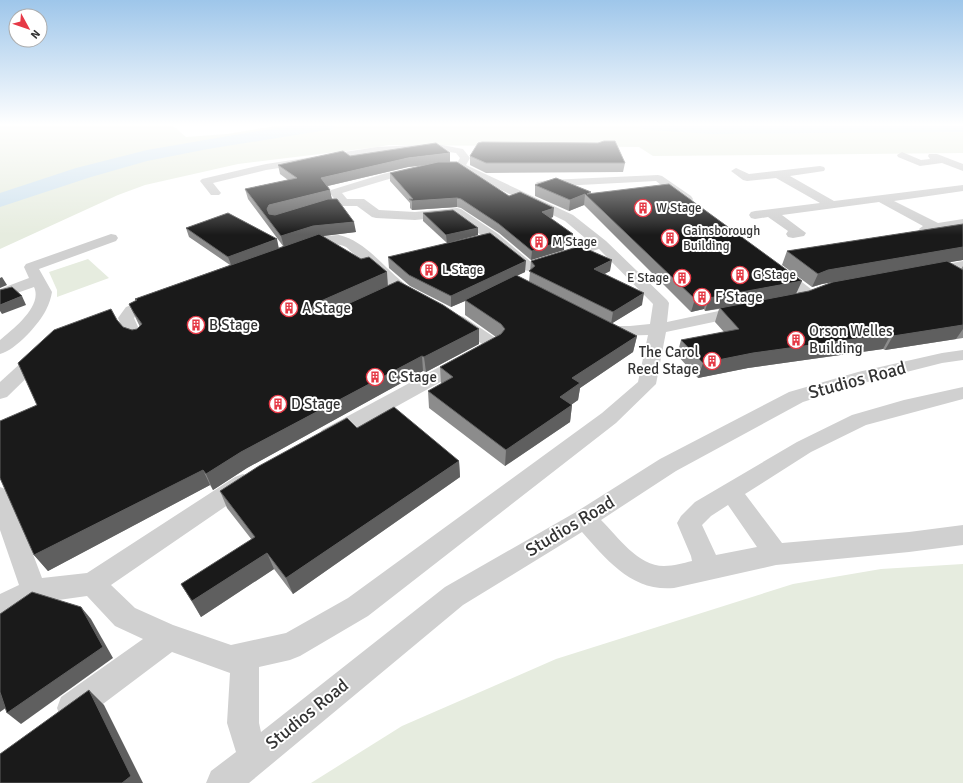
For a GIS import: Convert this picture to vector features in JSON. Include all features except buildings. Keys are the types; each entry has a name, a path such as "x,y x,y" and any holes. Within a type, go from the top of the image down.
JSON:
{"street":[{"path":"215,193 206,181 266,167 302,162"},
{"path":"460,166 463,162"},
{"path":"916,162 920,163 932,162"},
{"path":"948,162 963,168"},
{"path":"92,584 125,617 169,637 231,659 290,646 358,607 609,418 647,384 658,328 661,303 601,244 569,218 460,166 438,166 404,172 335,192 344,203"},
{"path":"736,171 747,178 820,169"},
{"path":"513,190 549,182 644,174 658,178 699,209"},
{"path":"778,174 832,205"},
{"path":"755,215 963,188"},
{"path":"880,198 931,228 963,223"},
{"path":"328,205 360,202 376,214 415,216 457,212 493,237 525,273 601,244"},
{"path":"770,213 799,233 793,234"},
{"path":"478,241 493,237"},
{"path":"0,349 32,320 41,307 44,292 31,270 33,266 111,238"},
{"path":"293,250 325,240 339,239 351,244 374,265 394,292 443,311 494,345 312,445"},
{"path":"374,265 389,261"},
{"path":"767,262 816,293 796,301"},
{"path":"919,273 963,265"},
{"path":"942,268 963,281"},
{"path":"0,294 38,280"},
{"path":"111,318 168,296"},
{"path":"443,311 465,308"},
{"path":"589,321 609,331 636,331 758,308"},
{"path":"132,310 126,318 131,330 138,339"},
{"path":"0,393 51,345"},
{"name":"Studios Road","path":"223,783 454,596 584,519 668,465 796,397 858,378 942,358 963,355"},
{"path":"705,569 704,556 689,523 703,509 804,447 859,420 904,407 963,393"},
{"path":"0,607 34,591 92,584 255,470"},
{"path":"731,492 776,554"},
{"path":"0,496 34,591"},
{"path":"584,519 626,562 643,573 663,578 674,577 776,554 909,542 963,535"},
{"path":"50,724 169,637"},
{"path":"245,656 243,723 254,758"}],"shaded area":[{"path":"0,162 258,162 238,164 145,185 118,195 0,249"},
{"path":"88,259 109,278 57,297 57,290 49,272"},
{"path":"963,564 963,783 311,783 402,726 556,659 793,584 881,569"}],"waterway":[{"path":"0,200 83,172 124,162"}],"place":[{"name":"W Stage","path":"643,208"},
{"name":"Gainsborough Building","path":"670,238"},
{"name":"M Stage","path":"539,242"},
{"name":"L Stage","path":"429,270"},
{"name":"G Stage","path":"740,275"},
{"name":"E Stage","path":"682,278"},
{"name":"F Stage","path":"702,297"},
{"name":"A Stage","path":"289,308"},
{"name":"B Stage","path":"196,325"},
{"name":"Orson Welles Building","path":"796,340"},
{"name":"The Carol Reed Stage","path":"712,361"},
{"name":"C Stage","path":"375,377"},
{"name":"D Stage","path":"278,404"}]}
